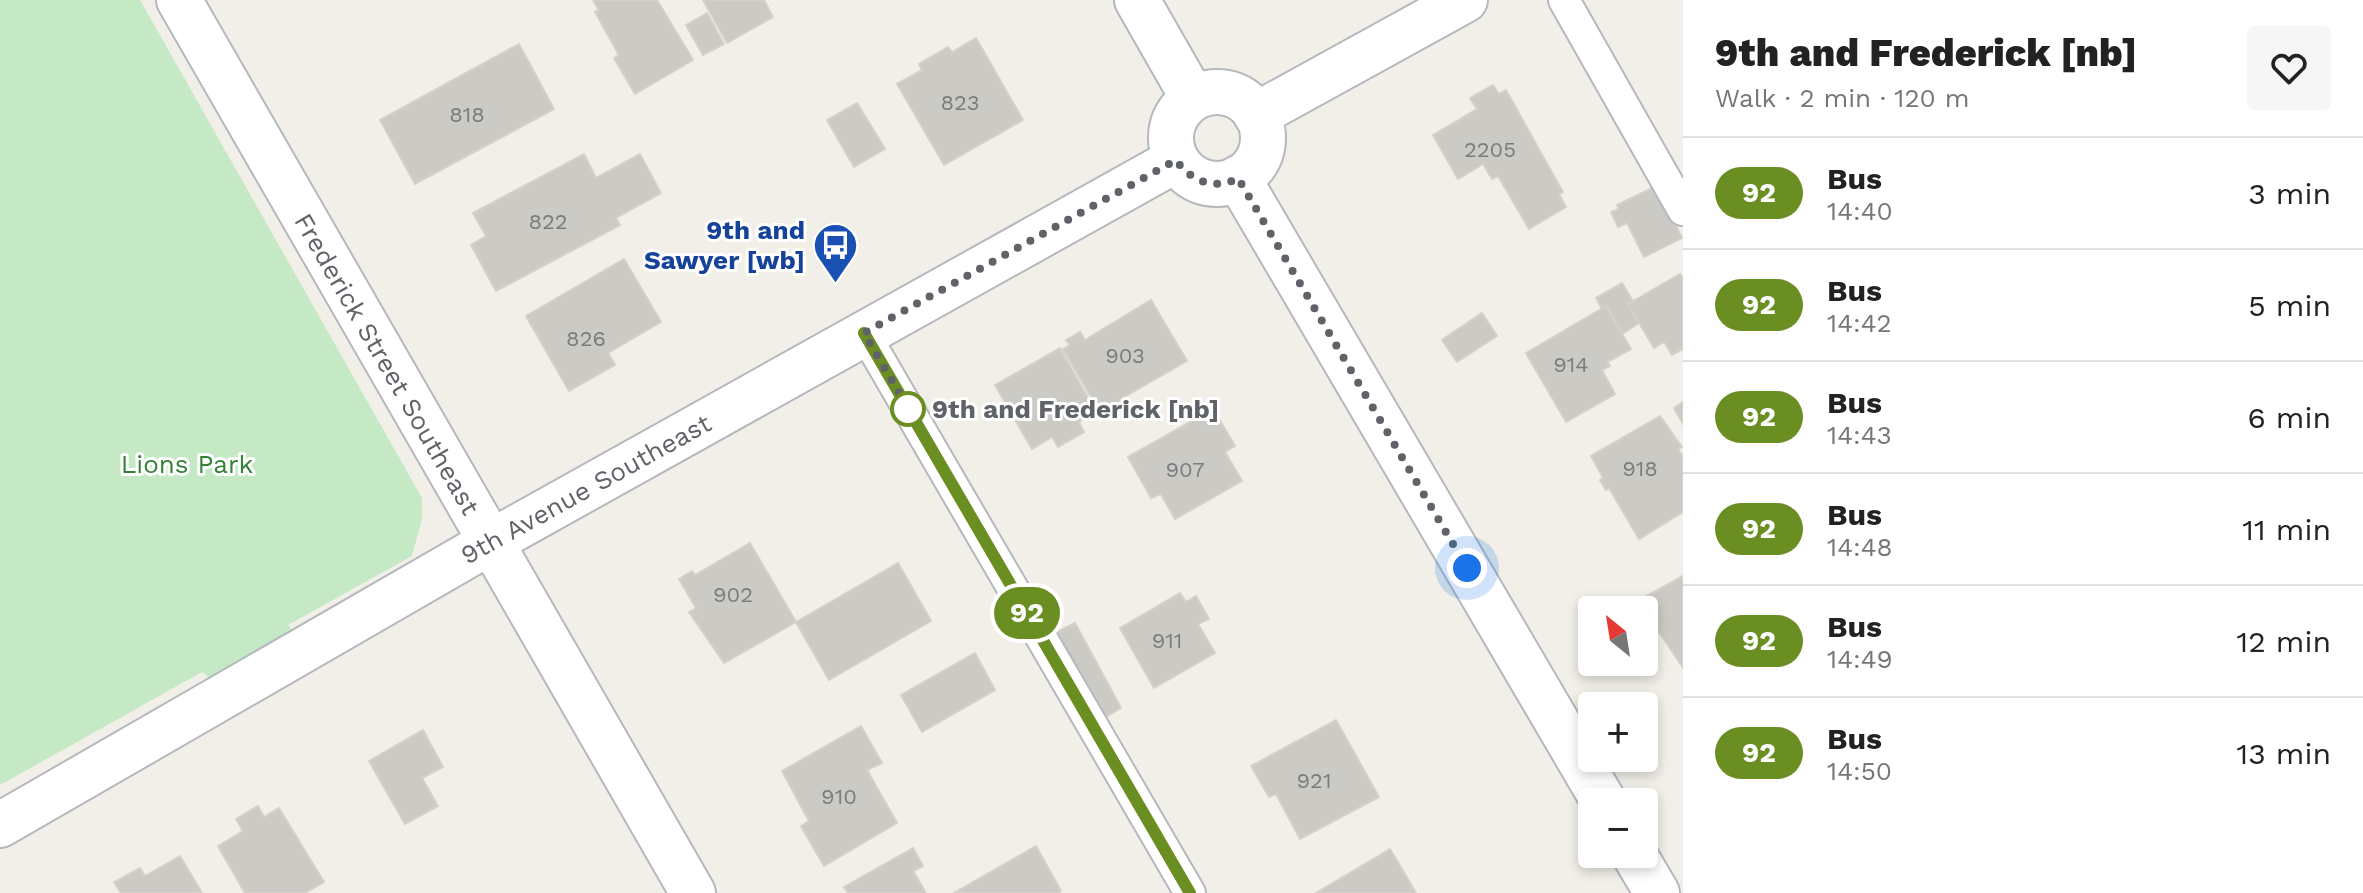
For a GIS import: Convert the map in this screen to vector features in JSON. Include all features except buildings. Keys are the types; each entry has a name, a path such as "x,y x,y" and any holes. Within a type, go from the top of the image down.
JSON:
{"street":[{"name":"Frederick Street Southeast","path":"179,0 693,893"},
{"path":"1137,0 1193,98"},
{"path":"1256,115 1465,0"},
{"path":"1223,93 1238,98 1256,115 1263,133 1262,148 1256,162 1238,178 1218,185 1204,183 1190,176 1176,160 1171,136 1174,121 1193,98 1223,93"},
{"name":"9th Avenue Southeast","path":"0,825 489,543 1176,160"},
{"path":"1238,178 1596,788"},
{"path":"1642,868 1657,893"}],"lane":[{"path":"1564,0 1683,210"},
{"path":"864,333 1190,893"}],"green space":[{"name":"Lions Park","path":"0,0 140,0 422,498 422,519 412,556 288,625 292,630 274,656 209,678 202,672 0,785"}],"bus line":[{"name":"92","path":"864,333 1190,893"}],"place":[{"name":"9th and Sawyer [wb]","path":"836,284"},
{"name":"9th and Frederick [nb]","path":"908,409"}],"route":[{"path":"908,409 911,413 864,333 1176,160 1190,176 1204,183 1218,185 1238,178 1467,568"}]}
